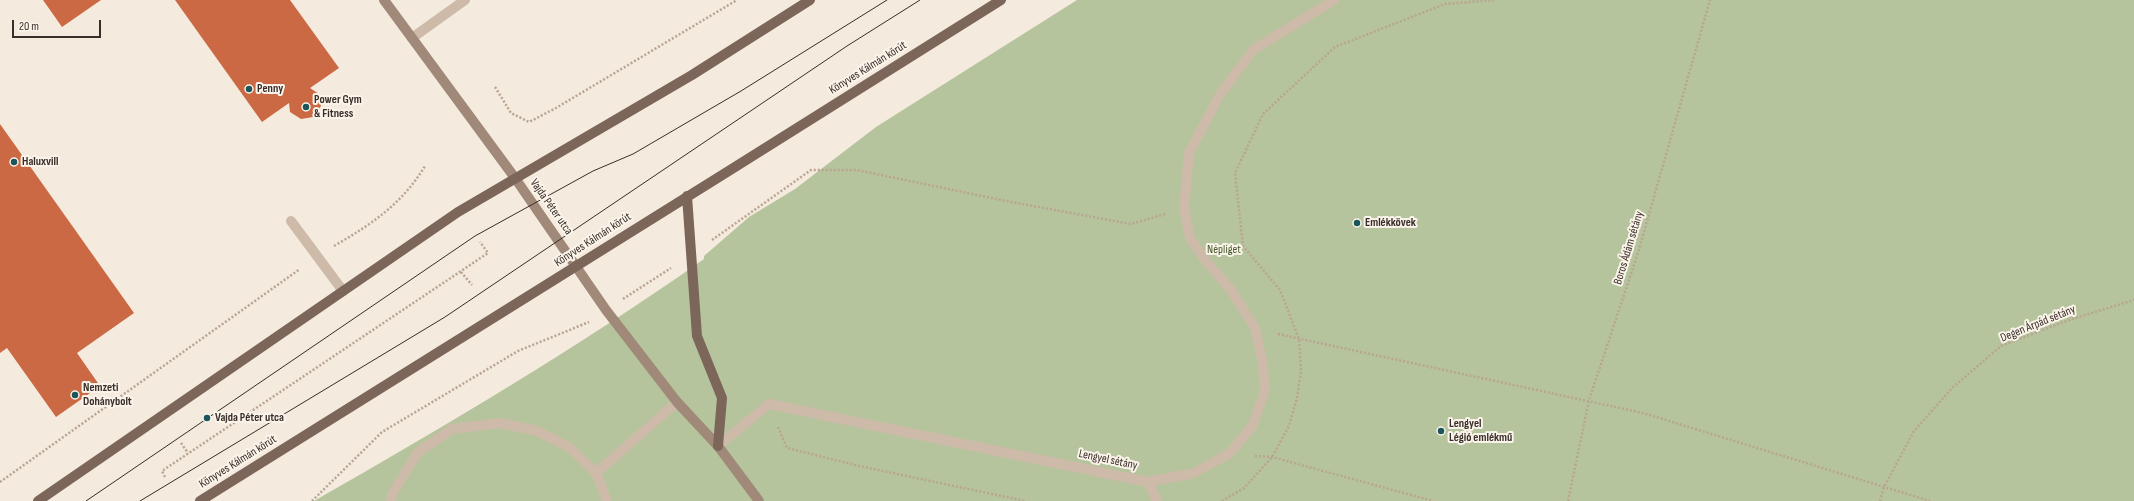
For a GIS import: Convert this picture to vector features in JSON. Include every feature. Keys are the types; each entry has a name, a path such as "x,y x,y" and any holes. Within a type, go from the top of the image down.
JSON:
{"main road":[{"path":"38,501 458,212 692,75 810,0"},
{"name":"Könyves Kálmán körút","path":"200,501 489,322 686,196 1001,0"},
{"path":"686,196 697,336 722,398 718,446"}],"street":[{"name":"Vajda Péter utca","path":"384,0 515,178 606,310 677,402 718,446 760,501"}],"lane":[{"path":"412,38 465,0"},
{"name":"Lengyel sétány","path":"769,404 1148,482 1194,473 1230,453 1253,425 1265,390 1262,358 1255,328 1231,290 1205,260 1190,238 1184,208 1189,153 1219,96 1253,50 1334,0"},
{"path":"291,221 343,290"},
{"path":"596,473 677,402"},
{"path":"718,446 769,404"},
{"path":"392,501 392,494 418,452 452,429 500,423 537,431 569,447 596,473 607,501"},
{"path":"1148,482 1157,501"}],"path":[{"path":"495,87 511,113 529,122 556,108 737,0"},
{"path":"1222,501 1244,488 1272,458 1289,426 1297,398 1300,371 1299,339 1280,290 1243,246 1235,173 1263,114 1335,46 1445,4 1494,0"},
{"name":"Boros Ádám sétány","path":"1568,501 1589,400 1638,253 1710,0"},
{"path":"0,482 318,256 373,223 414,185 425,166"},
{"path":"312,501 382,432 518,351 586,325 606,310 690,256 811,170 857,170 1006,202 1131,224 1184,208"},
{"path":"165,477 162,471 462,272 488,253 480,242"},
{"path":"462,272 472,285"},
{"name":"Degen Árpád sétány","path":"1880,501 1884,487 1914,431 1952,388 2001,346 2069,320 2134,300"},
{"path":"1255,328 1299,339 1589,400 1643,413 1930,501"},
{"path":"769,404 787,448 855,465 1025,501"},
{"path":"181,443 188,453"},
{"path":"1230,453 1272,458 1433,501"}],"green space":[{"name":"Népliget","path":"1077,0 2134,0 2134,501 314,501 463,414 561,354 657,292 704,259 704,256 749,217 795,189 876,127"}],"building":[{"path":"43,0 101,0 62,27"},
{"path":"175,0 290,0 339,68 310,88 319,94 321,106 313,117 301,119 290,112 289,103 262,122"},
{"path":"0,124 134,313 77,353 100,386 56,417 7,348 0,353"}],"tram line":[{"path":"86,501 475,236 593,171 633,154 741,91 887,0"},
{"path":"140,501 445,317 847,46 920,0"}],"place":[{"name":"Penny","path":"249,89"},
{"name":"Power Gym & Fitness","path":"306,107"},
{"name":"Haluxvill","path":"14,162"},
{"name":"Emlékkövek","path":"1357,223"},
{"name":"Nemzeti Dohánybolt","path":"75,395"},
{"name":"Vajda Péter utca","path":"207,418"},
{"name":"Lengyel Légió emlékmű","path":"1441,431"}]}
